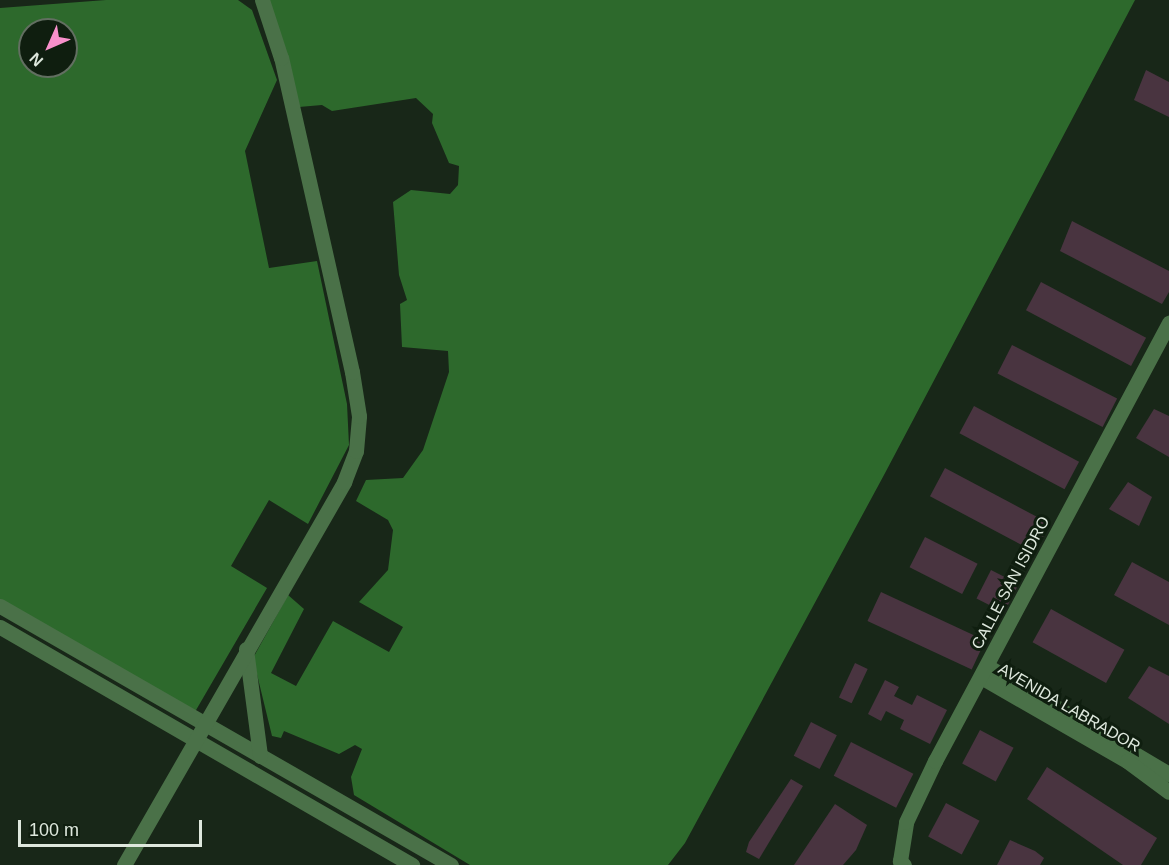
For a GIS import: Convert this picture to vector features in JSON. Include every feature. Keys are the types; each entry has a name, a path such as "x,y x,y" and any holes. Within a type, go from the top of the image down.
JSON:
{"street":[{"path":"124,865 344,482 356,451 359,416 324,242 262,0"},
{"name":"CALLE SAN ISIDRO","path":"904,865 900,861 906,822 1169,322"},
{"path":"0,606 412,865"},
{"path":"0,627 200,731 260,756 451,865"},
{"path":"246,649 260,756"},
{"name":"AVENIDA LABRADOR","path":"984,672 1169,774"},
{"name":"AVENIDA LABRADOR","path":"1052,711 1169,792"}],"green space":[{"path":"106,0 238,0 252,10 277,80 245,151 269,268 317,261 347,404 349,445 308,524 269,500 231,566 267,588 192,717 0,599 0,8"},
{"path":"269,0 1135,0 884,475 685,843 668,865 470,865 354,795 351,777 362,749 355,745 339,754 284,731 281,738 272,736 253,658 288,595 304,609 271,673 296,686 333,621 389,652 403,627 359,602 388,570 393,530 388,520 356,501 366,480 403,478 423,450 449,372 448,351 402,347 400,304 407,300 399,275 393,202 411,190 450,194 458,185 459,166 449,163 432,123 433,114 416,98 332,111 322,105 299,107"}],"building":[{"path":"1146,70 1169,82 1169,117 1134,100"},
{"path":"1072,221 1169,271 1169,292 1162,304 1060,251"},
{"path":"1041,282 1146,338 1131,366 1026,310"},
{"path":"1012,345 1117,399 1103,427 997,374"},
{"path":"974,406 1079,462 1065,489 959,433"},
{"path":"1154,409 1169,416 1169,457 1136,438"},
{"path":"945,468 1050,524 1035,552 930,496"},
{"path":"1128,482 1152,497 1139,526 1109,509"},
{"path":"925,537 978,564 962,594 910,567"},
{"path":"1132,562 1169,582 1169,625 1114,595"},
{"path":"991,570 1019,584 1004,613 976,599"},
{"path":"881,592 985,641 972,670 867,621"},
{"path":"1051,609 1124,650 1106,683 1033,642"},
{"path":"855,663 868,669 852,703 839,697"},
{"path":"1149,666 1169,676 1169,724 1128,698"},
{"path":"885,680 899,687 894,696 912,705 917,695 947,710 930,744 900,729 904,720 886,711 881,721 868,714"},
{"path":"811,722 837,735 820,769 794,756"},
{"path":"980,730 1014,748 996,781 962,764"},
{"path":"851,742 913,774 896,808 834,776"},
{"path":"1047,767 1157,838 1141,865 1123,865 1027,799"},
{"path":"791,779 803,786 759,859 746,852 749,842"},
{"path":"946,803 980,821 962,854 928,837"},
{"path":"835,804 867,825 856,850 843,865 794,865"},
{"path":"1010,840 1035,851 1044,858 1040,865 997,865"}]}
